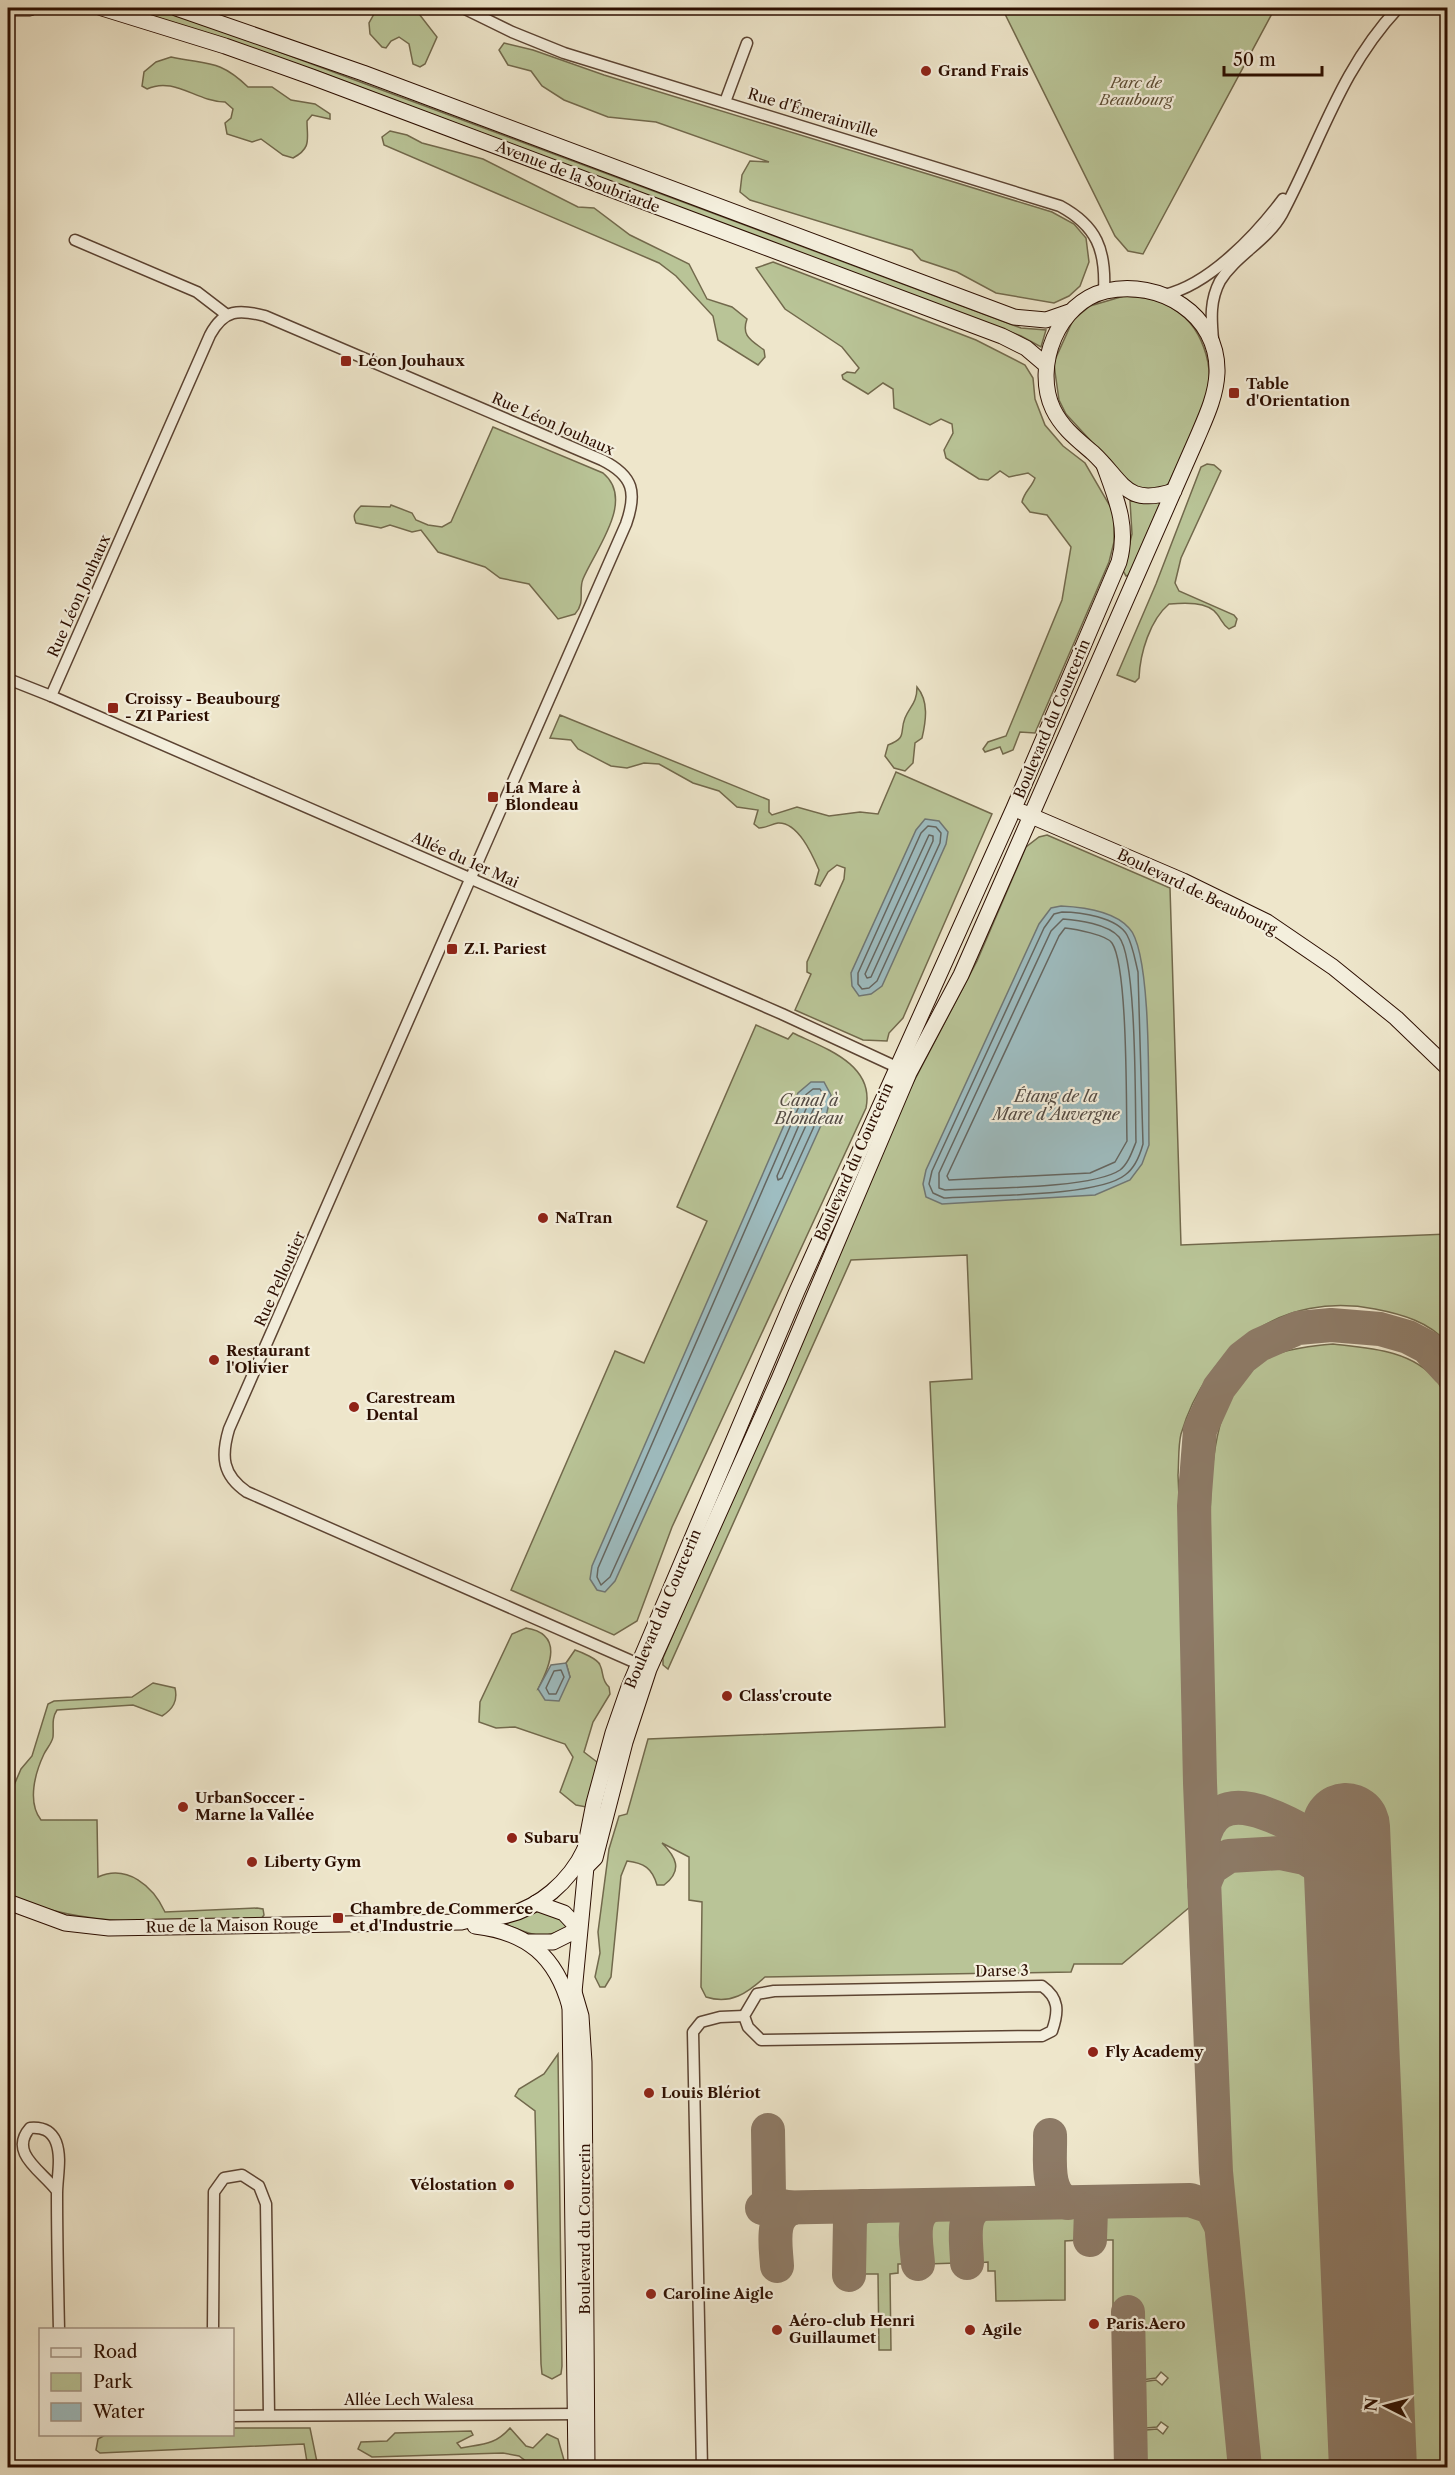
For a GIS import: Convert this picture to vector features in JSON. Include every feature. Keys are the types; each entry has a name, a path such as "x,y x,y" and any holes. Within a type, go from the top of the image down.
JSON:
{"main road":[{"path":"8,8 30,8"},
{"name":"Avenue de la Soubriarde","path":"102,8 290,69 1009,339 1046,365"},
{"name":"Avenue de la Soubriarde","path":"176,8 308,53 1014,317 1046,320 1069,312"},
{"path":"1132,288 1164,295 1191,312 1213,342 1217,374 1213,397 1174,491 1151,497 1137,496 1122,487 1104,465 1066,429 1052,408 1046,379 1046,365 1052,344 1069,312 1104,291 1132,288"},
{"name":"Boulevard du Courcerin","path":"576,2468 587,2222 581,2016 572,1999 586,1867 585,1849 607,1753 902,1070 1122,552 1124,531 1122,517 1104,465"},
{"name":"Boulevard du Courcerin","path":"902,1070 961,975 1174,491"},
{"name":"Boulevard de Beaubourg","path":"1014,808 1183,881 1267,922 1342,974 1396,1018 1448,1068"},
{"name":"Boulevard du Courcerin","path":"586,1867 595,1858 644,1667"},
{"path":"461,1922 506,1915 536,1903 578,1865 585,1849"},
{"name":"Rue de la Maison Rouge","path":"8,1902 65,1923 109,1928 461,1922"},
{"path":"529,1942 553,1942 579,1929 558,1909 536,1903"},
{"path":"461,1922 505,1931 529,1942 541,1953 572,1999"},
{"name":"Boulevard du Courcerin","path":"580,2414 587,2468"}],"street":[{"name":"Rue d'Émerainville","path":"463,8 512,32 564,53 1060,206 1075,214 1092,231 1101,255 1104,291"},
{"path":"1213,342 1212,306 1221,280 1262,240 1281,216 1330,108 1354,63 1398,8"},
{"path":"725,102 747,43"},
{"path":"1164,295 1188,287 1221,263 1265,223 1298,179"},
{"path":"75,240 197,292 227,315"},
{"name":"Rue Léon Jouhaux","path":"51,696 210,334 217,322 227,315 244,310 276,320 602,460 619,470 632,487 633,500 626,524 471,880"},
{"name":"Allée du 1er Mai","path":"8,679 782,1014 902,1070"},
{"name":"Rue Pelloutier","path":"471,880 230,1429 224,1445 224,1464 236,1484 262,1499 644,1667"},
{"name":"Darse 3","path":"1042,1986 1054,1994 1057,2006 1052,2031 1042,2036 761,2040 748,2027 744,2016 757,1994 774,1991 1042,1986"},
{"path":"702,2468 693,2032 700,2022 720,2017 744,2016"},
{"path":"57,2191 23,2155 21,2147 23,2136 30,2128 39,2127 49,2131 56,2143 59,2162 57,2191 59,2328"},
{"path":"213,2328 214,2192 224,2178 242,2175 259,2186 266,2204 269,2415"},
{"name":"Allée Lech Walesa","path":"234,2416 580,2414"}],"green space":[{"path":"128,8 152,8 210,26 1021,328 1046,330 1041,347 1021,336 317,71"},
{"path":"386,8 416,10 437,37 425,64 420,67 413,64 409,44 399,37 391,41 386,48 382,47 370,34 369,23 374,14"},
{"name":"Parc de Beaubourg","path":"1002,8 1275,8 1143,254 1128,251 1115,236"},
{"path":"504,43 533,50 604,75 1052,212 1074,224 1086,238 1089,262 1080,286 1069,296 1054,303 996,293 957,272 921,260 912,250 750,200 740,192 742,175 750,161 769,162 656,122 608,117 564,100 542,86 531,71 508,65 499,50"},
{"path":"171,57 221,67 248,87 272,87 291,100 315,104 330,114 330,119 312,115 307,121 306,147 293,158 283,155 261,139 252,142 227,134 225,123 231,118 233,109 225,102 205,98 176,87 157,86 147,89 142,86 144,72 156,62"},
{"path":"390,131 407,135 422,143 483,159 578,207 594,208 630,235 689,264 707,299 732,307 747,319 746,334 764,350 765,357 758,365 718,340 713,316 676,276 659,263 384,145 382,137"},
{"path":"773,262 976,340 1025,365 1033,378 1035,399 1045,425 1063,446 1085,463 1114,513 1114,542 1109,562 1035,733 1020,732 1013,750 1003,754 1000,747 985,752 983,749 988,742 1006,736 1062,600 1071,547 1047,515 1030,512 1022,502 1035,478 1028,473 1009,477 1000,471 988,480 979,479 946,458 944,450 953,433 952,424 941,419 930,425 894,408 893,389 883,383 868,394 843,379 842,375 847,372 855,373 859,368 842,347 785,309 756,268"},
{"path":"1124,296 1159,301 1181,314 1198,335 1208,361 1208,389 1205,402 1169,483 1161,490 1137,491 1066,414 1059,400 1054,362 1073,320 1090,306"},
{"path":"493,427 603,473 612,484 615,497 614,511 610,525 583,579 581,601 575,614 558,619 529,584 500,578 485,567 438,552 421,530 412,532 390,525 381,528 356,523 355,514 361,506 390,507 391,505 412,513 416,520 428,525 442,527 451,522"},
{"path":"1207,464 1214,465 1221,471 1181,558 1175,583 1179,591 1234,615 1237,619 1235,626 1229,629 1213,610 1201,605 1169,604 1151,628 1141,658 1139,678 1135,682 1117,675 1156,584 1201,467"},
{"path":"1130,501 1161,502 1129,575 1126,576 1123,571 1132,534"},
{"path":"917,687 925,705 925,725 922,738 915,743 913,763 905,771 894,768 885,756 888,745 901,737 903,723 916,697"},
{"path":"560,715 769,800 769,812 772,815 797,807 829,816 860,812 878,814 896,772 992,814 903,1018 889,1033 887,1041 863,1040 795,1010 811,974 807,972 807,962 844,879 845,868 837,865 828,872 820,886 815,884 819,870 803,840 792,828 778,823 759,828 754,824 758,810 737,807 719,791 693,783 659,764 644,763 627,768 611,766 578,749 571,740 550,738"},
{"path":"1047,835 1170,888 1181,1245 1448,1234 1447,1343 1424,1324 1395,1313 1341,1306 1310,1309 1280,1317 1253,1332 1230,1351 1209,1375 1193,1403 1181,1434 1178,1475 1197,1901 1122,1964 1074,1964 1071,1972 765,1977 738,1996 723,2000 706,1997 701,1987 702,1902 689,1900 689,1857 662,1843 674,1858 676,1869 664,1885 657,1885 653,1874 646,1867 627,1861 621,1876 611,1977 605,1987 600,1987 595,1977 600,1953 598,1932 609,1849 619,1816 627,1814 648,1739 945,1727 930,1382 972,1379 967,1255 851,1260 668,1669 663,1665 663,1658 891,1125 977,961 1026,847 1039,837"},
{"path":"756,1025 788,1039 793,1033 844,1060 863,1080 867,1093 866,1108 672,1527 637,1621 614,1635 511,1590 615,1351 644,1363 707,1221 677,1207"},
{"path":"1333,1344 1390,1352 1416,1363 1437,1381 1447,1402 1447,2467 1392,2467 1365,1825 1309,1826 1269,1805 1256,1802 1209,1803 1208,1783 1212,1781 1210,1517 1217,1436 1234,1389 1253,1367 1265,1359 1291,1350"},
{"path":"526,1628 538,1631 546,1637 550,1644 551,1652 547,1671 538,1689 570,1677 566,1663 575,1650 599,1663 609,1687 610,1694 593,1722 584,1752 597,1762 586,1807 576,1805 560,1792 573,1757 565,1744 515,1727 496,1728 479,1722 480,1702 512,1634"},
{"path":"153,1683 175,1688 174,1704 162,1716 133,1705 57,1710 53,1720 52,1739 35,1778 33,1796 37,1813 41,1820 97,1820 98,1877 119,1873 138,1880 154,1894 165,1912 257,1908 263,1909 264,1915 261,1919 164,1922 100,1919 38,1906 8,1894 8,1799 21,1769 32,1756 48,1704 54,1701 132,1697"},
{"path":"1243,1817 1280,1826 1298,1836 1311,1848 1306,1850 1284,1846 1233,1847 1219,1841 1216,1832 1224,1822"},
{"path":"1252,1862 1287,1862 1304,1867 1316,1877 1325,1891 1330,1907 1353,2467 1253,2467 1227,2226 1211,1892 1216,1880 1223,1871 1231,1866"},
{"path":"539,1911 555,1914 567,1927 549,1935 541,1935 500,1923"},
{"path":"558,2054 562,2366 561,2374 552,2379 542,2374 541,2364 535,2111 515,2096 519,2089 544,2074"},
{"path":"1197,2210 1207,2215 1212,2223 1238,2467 1136,2467 1135,2431 1157,2429 1163,2434 1168,2427 1161,2422 1157,2427 1135,2429 1134,2383 1156,2380 1162,2385 1168,2378 1161,2372 1156,2378 1134,2381 1132,2308 1125,2309 1125,2350 1113,2348 1113,2240 1098,2240 1097,2216 1103,2211"},
{"path":"1077,2213 1083,2220 1083,2235 1080,2240 1065,2241 1065,2300 996,2301 995,2271 988,2271 988,2262 977,2263 976,2215"},
{"path":"956,2215 957,2263 927,2264 926,2216"},
{"path":"906,2216 908,2264 898,2264 898,2273 890,2274 891,2350 879,2350 878,2274 861,2274 854,2269 853,2226 859,2218"},
{"path":"234,2428 310,2428 317,2462 313,2467 302,2467 307,2462 304,2444 100,2453 96,2450 98,2439 103,2436 234,2436"},
{"path":"510,2428 526,2446 533,2448 547,2434 558,2439 566,2467 534,2467 519,2456 503,2453 372,2457 358,2449 361,2442 387,2441 395,2433 471,2431 473,2435 457,2443 461,2448 494,2441"}],"water":[{"path":"925,819 939,821 948,832 946,844 882,986 871,994 859,996 852,986 851,973 916,830"},
{"name":"Étang de la Mare d’Auvergne","path":"1061,906 1088,909 1115,918 1129,928 1137,943 1146,997 1149,1065 1149,1145 1142,1164 1130,1180 1095,1195 942,1204 926,1197 923,1184 926,1170 1039,924 1051,908"},
{"name":"Canal à Blondeau","path":"811,1082 824,1082 831,1095 827,1112 615,1581 605,1592 597,1590 590,1579 592,1566 798,1093"},
{"path":"566,1663 570,1677 559,1701 545,1700 538,1689 551,1665"}],"taxiway":[{"path":"1245,2468 1216,2172 1200,1783 1194,1506 1200,1430 1219,1388 1242,1358 1259,1345 1298,1328 1331,1325 1380,1329 1408,1337 1427,1347 1448,1370"},
{"path":"1203,1842 1212,1820 1227,1809 1246,1808 1268,1814 1290,1824 1347,1856"},
{"path":"1204,1884 1211,1868 1229,1856 1281,1853 1305,1858 1323,1869 1344,1891 1351,1940"},
{"path":"768,2130 769,2195 776,2205 793,2208"},
{"path":"1050,2135 1052,2183 1055,2192 1068,2203"},
{"path":"762,2208 1190,2200 1211,2207 1220,2224"},
{"path":"1090,2240 1091,2209 1101,2202"},
{"path":"967,2263 967,2221 975,2208 982,2204"},
{"path":"918,2264 917,2222 920,2214 933,2205"},
{"path":"849,2275 850,2220 854,2212 863,2206"},
{"path":"777,2266 775,2241 777,2224 780,2217 793,2208"},
{"path":"1128,2312 1131,2468"}],"runway":[{"path":"1346,1827 1373,2468"}],"place":[{"name":"Grand Frais","path":"926,71"},
{"name":"Léon Jouhaux","path":"346,361"},
{"name":"Table d'Orientation","path":"1234,393"},
{"name":"Croissy - Beaubourg - ZI Pariest","path":"113,708"},
{"name":"La Mare à Blondeau","path":"493,797"},
{"name":"Z.I. Pariest","path":"452,949"},
{"name":"NaTran","path":"543,1218"},
{"name":"Restaurant l'Olivier","path":"214,1360"},
{"name":"Carestream Dental","path":"354,1407"},
{"name":"Class'croute","path":"727,1696"},
{"name":"UrbanSoccer - Marne la Vallée","path":"183,1807"},
{"name":"Subaru","path":"512,1838"},
{"name":"Liberty Gym","path":"252,1862"},
{"name":"Chambre de Commerce et d'Industrie","path":"338,1918"},
{"name":"Fly Academy","path":"1093,2052"},
{"name":"Louis Blériot","path":"649,2093"},
{"name":"Vélostation","path":"509,2185"},
{"name":"Caroline Aigle","path":"651,2294"},
{"name":"Paris.Aero","path":"1094,2324"},
{"name":"Aéro-club Henri Guillaumet","path":"777,2330"},
{"name":"Agile","path":"970,2330"}]}
